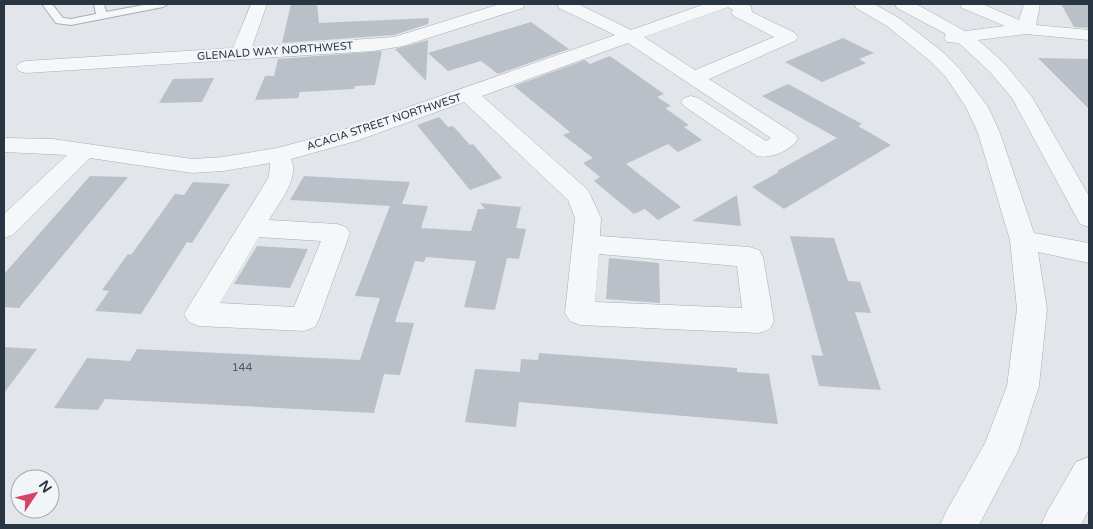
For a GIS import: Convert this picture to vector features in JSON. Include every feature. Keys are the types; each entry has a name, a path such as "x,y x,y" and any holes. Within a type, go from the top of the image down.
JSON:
{"street":[{"path":"240,54 259,4"},
{"name":"GLENALD WAY NORTHWEST","path":"26,67 396,42 517,4"},
{"path":"566,4 630,36 787,139 765,151 691,102"},
{"name":"ACACIA STREET NORTHWEST","path":"4,145 53,146 192,166 223,164 278,155 348,136 721,4"},
{"path":"694,78 789,37 740,12 745,10 734,4"},
{"path":"862,4 919,40 952,72 977,107 989,133 1022,240 1032,309 1023,386 1000,451 959,525"},
{"path":"903,4 935,20 962,37 996,65 1022,97 1089,218"},
{"path":"968,4 1026,29"},
{"path":"1026,29 1032,4"},
{"path":"919,40 1026,29 1089,34"},
{"path":"468,94 579,196 588,218 580,313 760,321 749,257 586,244"},
{"path":"4,229 84,151"},
{"path":"252,228 337,234 304,319 199,314 281,177 282,165 278,155"},
{"path":"1022,240 1089,253"},
{"path":"1060,525 1089,474"}],"lane":[{"path":"47,4 60,21 71,22 164,4"},
{"path":"99,4 102,16"}],"building":[{"path":"291,4 317,4 319,23 429,18 428,24 394,35 282,43"},
{"path":"1061,4 1089,4 1089,28 1074,27"},
{"path":"531,22 569,49 498,74 481,61 448,71 428,53"},
{"path":"843,38 874,53 859,59 866,63 822,82 785,62"},
{"path":"428,40 426,81 395,49"},
{"path":"382,51 375,85 355,86 354,89 300,92 298,98 255,100 265,76 274,76 278,59"},
{"path":"610,56 664,94 657,97 671,106 665,108 689,125 684,127 702,140 678,152 668,144 626,164 681,207 658,220 645,209 634,214 594,181 600,177 583,163 593,158 563,135 570,132 514,86 585,60 590,64"},
{"path":"1038,58 1089,59 1089,109"},
{"path":"214,78 202,102 159,103 173,79"},
{"path":"788,84 862,124 858,126 891,145 784,209 752,187 837,138 762,96"},
{"path":"439,117 448,127 453,126 470,145 473,144 502,178 470,190 417,125"},
{"path":"90,176 128,177 19,308 4,307 4,274"},
{"path":"304,176 410,182 402,204 428,206 421,228 471,231 478,209 485,209 480,203 521,207 516,228 526,229 519,259 507,258 495,310 464,307 476,261 426,257 424,262 415,261 395,322 414,323 400,375 384,374 374,413 105,399 98,410 54,408 87,358 130,361 137,349 360,360 380,298 355,296 390,206 290,200"},
{"path":"193,182 230,184 192,243 187,242 141,314 95,311 109,291 102,290 128,254 131,255 175,194 184,195"},
{"path":"737,195 741,226 692,221"},
{"path":"790,236 834,238 848,281 860,282 871,313 855,312 881,390 819,386 811,355 823,356"},
{"path":"257,246 308,249 290,288 234,284"},
{"path":"609,258 659,263 660,303 606,299"},
{"path":"4,347 37,349 4,393"},
{"path":"539,353 737,368 737,372 769,374 778,424 519,402 516,427 465,422 475,369 520,372 521,359 538,360"}]}
